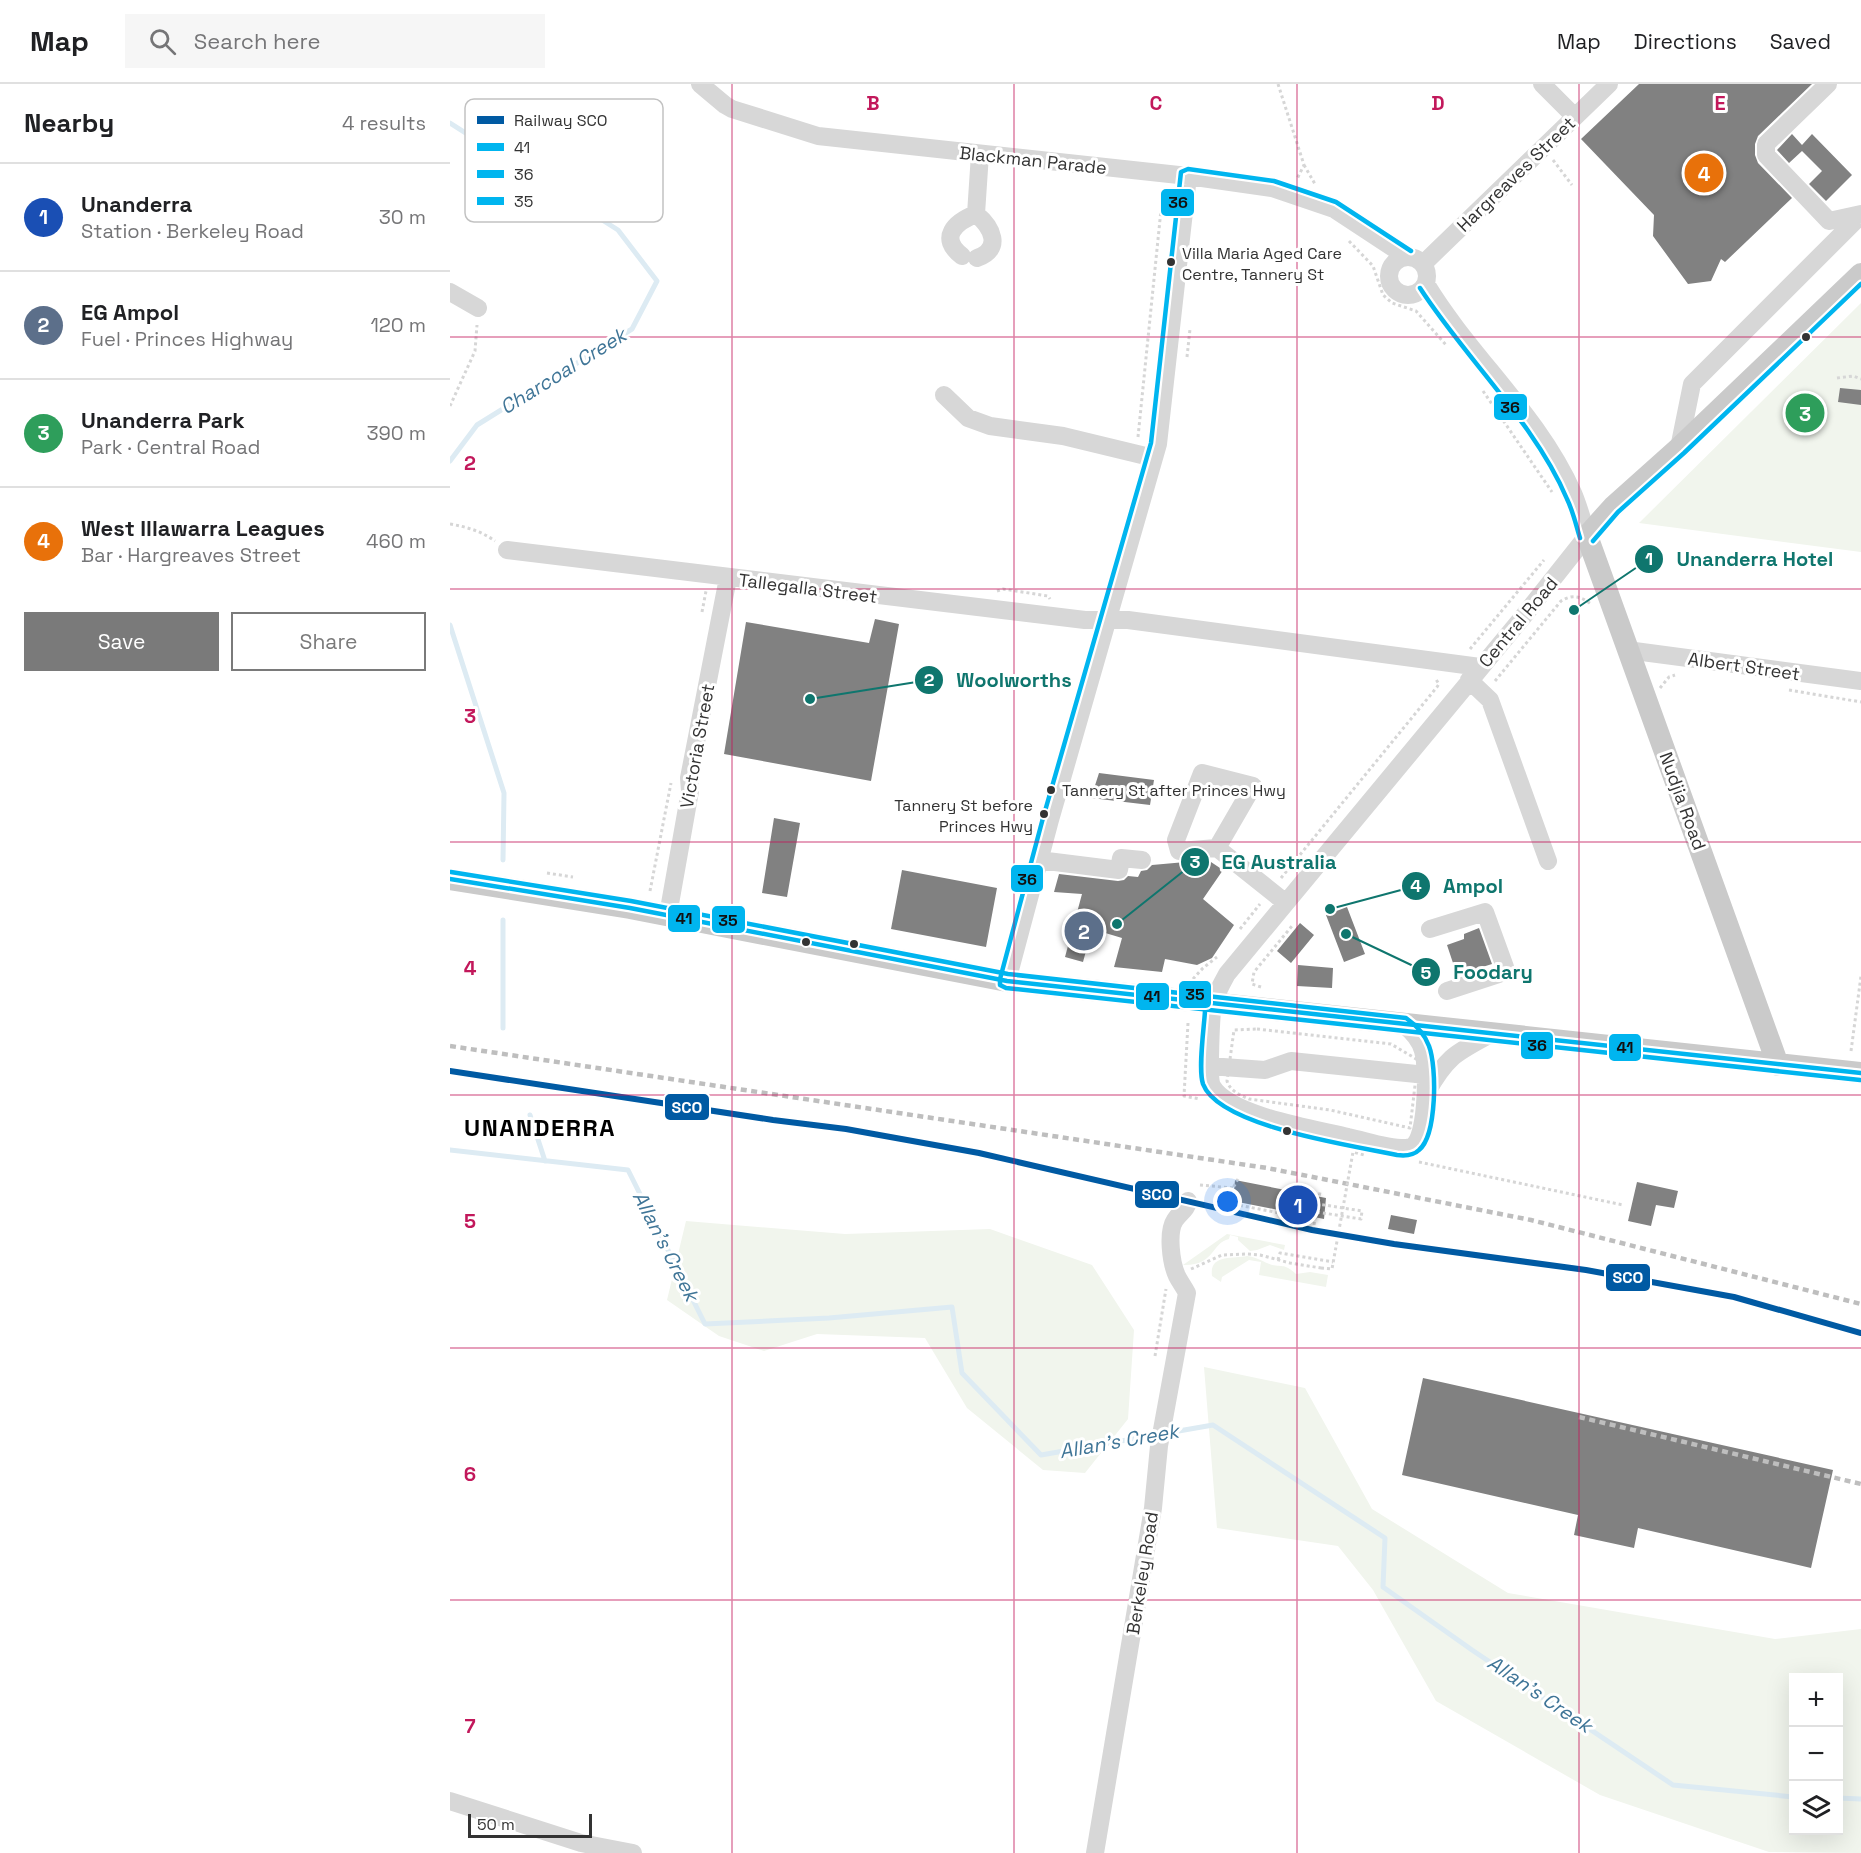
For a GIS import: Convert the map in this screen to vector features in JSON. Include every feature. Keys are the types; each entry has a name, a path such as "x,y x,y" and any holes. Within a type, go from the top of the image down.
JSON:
{"main road":[{"name":"Central Road","path":"1587,536 1613,507 1679,448 1861,274"},
{"name":"Nudjia Road","path":"1587,536 1778,1065"},
{"path":"450,879 668,915 1007,981 1861,1073"}],"street":[{"name":"Blackman Parade","path":"700,84 732,109 818,136 1188,176 1272,188 1334,209 1367,232 1415,260"},
{"path":"1542,84 1574,116"},
{"name":"Hargreaves Street","path":"1415,260 1609,84"},
{"path":"1828,84 1766,144 1766,155 1829,221 1861,214"},
{"path":"976,214 980,154"},
{"path":"1007,981 1039,860 1154,459 1159,433 1188,176"},
{"path":"976,214 987,223 992,234 992,246 986,255 969,257 953,250 950,241 952,230 963,219 976,214"},
{"path":"1679,448 1692,384 1861,214"},
{"name":"Blackman Parade","path":"1367,232 1391,268"},
{"path":"1398,260 1415,260 1427,273 1421,289 1401,294 1392,287 1389,278 1391,268 1398,260"},
{"path":"1421,289 1443,312 1503,386 1552,456 1572,491 1587,536"},
{"path":"450,292 478,308"},
{"path":"945,395 968,418 990,426 1064,436 1154,459"},
{"name":"Central Road","path":"1213,1004 1227,975 1587,536"},
{"name":"Tallegalla Street","path":"507,550 1085,621 1128,620 1475,674"},
{"name":"Victoria Street","path":"668,915 690,791 689,778 728,578"},
{"name":"Albert Street","path":"1627,650 1861,681"},
{"path":"1475,674 1490,700 1548,861"},
{"path":"1217,848 1253,786 1202,773 1176,840 1179,851 1217,848 1286,903"},
{"path":"1039,860 1119,870 1121,858 1142,860"},
{"path":"1430,929 1485,912 1505,967 1499,974 1447,991"},
{"path":"1213,1004 1209,1066 1210,1083 1217,1093 1232,1104 1280,1122 1399,1148 1412,1147 1418,1140 1426,1094 1445,1063 1458,1052 1491,1034"},
{"path":"1404,1024 1422,1046 1425,1058 1420,1070 1426,1094"},
{"path":"1209,1066 1265,1070 1291,1061 1420,1070"},
{"path":"1177,1276 1172,1228 1174,1221 1187,1206 1188,1201"},
{"name":"Berkeley Road","path":"1095,1853 1153,1508 1159,1446 1187,1293 1177,1276"},
{"path":"450,1801 581,1844 633,1853"}],"path":[{"path":"1278,84 1304,165 1316,186 1297,180 1304,165"},
{"path":"1553,160 1572,185"},
{"path":"1137,447 1163,189 1154,188"},
{"path":"1343,235 1373,266 1383,295 1392,303 1416,311 1451,352"},
{"path":"450,406 475,351 478,308"},
{"path":"1837,378 1853,376 1861,379"},
{"path":"1480,387 1556,497"},
{"path":"450,524 482,532 507,550"},
{"name":"Central Road","path":"1470,649 1545,558"},
{"path":"1484,693 1561,601 1571,596 1580,597 1590,603 1597,612"},
{"path":"1658,690 1668,677 1686,676"},
{"path":"1238,931 1439,684"},
{"path":"1779,689 1861,702"},
{"path":"1202,979 1193,979 1219,956"},
{"path":"1851,1051 1861,976"},
{"path":"1252,984 1261,987"},
{"path":"1188,1023 1184,1096 1196,1097 1204,1102"},
{"path":"1257,1029 1391,1044 1420,1070 1410,1128 1330,1110 1249,1098 1229,1087 1227,1081 1229,1068 1234,1030 1257,1029"},
{"path":"1155,1356 1166,1289 1177,1276 1226,1254 1256,1254 1332,1269 1353,1152 1364,1155"},
{"path":"1238,1179 1233,1188 1238,1205 1316,1220"},
{"path":"1200,1185 1233,1188"},
{"path":"1314,1225 1320,1192"},
{"path":"1317,1212 1361,1219 1362,1211 1318,1204"},
{"path":"1278,1260 1280,1253 1333,1262"}],"shaded area":[{"path":"1861,303 1861,552 1639,523"},
{"path":"686,1221 845,1234 990,1229 1092,1265 1134,1330 1128,1419 1085,1473 1043,1470 967,1408 925,1338 817,1334 764,1351 719,1336 667,1300"},
{"path":"1227,1234 1285,1245 1284,1250 1270,1245 1250,1251 1238,1240 1238,1237 1230,1235 1229,1239 1223,1241 1201,1262 1183,1265"},
{"path":"1247,1256 1272,1265 1287,1267 1296,1274 1310,1272 1328,1275 1326,1287 1259,1275 1261,1262 1249,1260 1222,1277 1221,1282 1212,1276 1214,1264 1218,1261"},
{"path":"1204,1367 1305,1388 1372,1509 1508,1593 1775,1639 1861,1629 1861,1853 1769,1852 1600,1795 1436,1701 1373,1590 1338,1546 1217,1528"}],"building":[{"path":"1639,84 1812,84 1758,136 1755,144 1758,163 1792,198 1725,262 1721,259 1711,281 1688,284 1653,236 1654,215 1581,139"},
{"path":"1792,134 1802,145 1812,134 1852,175 1826,201 1809,184 1822,171 1802,151 1789,163 1777,150"},
{"path":"1840,388 1861,390 1861,405 1838,402"},
{"path":"875,619 899,624 871,781 724,754 746,622 869,643"},
{"path":"1099,773 1154,780 1150,805 1091,798"},
{"path":"774,818 800,823 787,897 762,893"},
{"path":"1208,860 1223,870 1203,899 1234,925 1212,958 1197,965 1165,959 1162,972 1114,967 1122,938 1092,929 1083,962 1065,957 1082,894 1054,892 1059,874 1118,881 1128,876 1138,877 1141,871 1147,870 1152,865"},
{"path":"902,870 997,888 986,947 891,929"},
{"path":"1347,907 1365,954 1344,962 1326,915"},
{"path":"1300,923 1314,935 1291,963 1277,951"},
{"path":"1479,928 1492,964 1457,975 1447,945 1464,939 1464,934"},
{"path":"1298,965 1333,968 1332,988 1297,986"},
{"path":"1235,1180 1326,1198 1324,1219 1233,1201"},
{"path":"1637,1182 1678,1191 1674,1208 1656,1205 1651,1226 1628,1221"},
{"path":"1391,1215 1417,1220 1414,1234 1388,1229"},
{"path":"1423,1378 1833,1470 1811,1568 1638,1528 1634,1548 1574,1535 1578,1515 1402,1475"}],"waterway":[{"name":"Charcoal Creek","path":"450,123 465,133"},
{"name":"Charcoal Creek","path":"450,461 477,425 632,329 657,281 618,230 605,222"},
{"name":"Charcoal Creek","path":"450,625 504,793 503,860"},
{"name":"Charcoal Creek","path":"503,920 503,1028"},
{"name":"Charcoal Creek","path":"530,1115 545,1161"},
{"name":"Allan's Creek","path":"450,1150 628,1170 705,1324 829,1318 952,1307 962,1373 1041,1455 1213,1425 1385,1538 1383,1587 1472,1650 1673,1785 1789,1797"},
{"name":"Allan's Creek","path":"1843,1798 1861,1799"}],"railway":[{"path":"450,1046 1267,1168 1531,1220 1861,1304"},
{"path":"1579,1417 1861,1484"}],"rail line":[{"name":"SCO","path":"450,1071 846,1129 979,1153 1312,1230 1394,1244 1586,1270 1734,1297 1861,1333"}],"transit line":[{"name":"36","path":"1411,251 1336,202 1274,181 1188,169 1181,172 1151,443 1043,818 1000,985 1006,988 1860,1080"},
{"name":"36","path":"1593,541 1618,512 1684,453 1861,284"},
{"name":"36","path":"1420,288 1537,444 1569,504 1580,538"},
{"name":"35","path":"451,872 631,901 1008,974 1406,1018 1423,1034 1432,1056 1434,1100 1425,1142 1414,1153 1397,1155 1290,1132 1234,1112 1214,1099 1203,1084 1201,1059 1205,1011"},
{"name":"41","path":"450,879 630,908 1007,981 1861,1073"}],"place":[{"name":"West Illawarra Leagues","path":"1704,173"},
{"name":"Villa Maria Aged Care Centre, Tannery St","path":"1171,262"},
{"name":"Unanderra Park","path":"1805,413"},
{"name":"Unanderra Hotel","path":"1574,610"},
{"name":"Woolworths","path":"810,699"},
{"name":"Tannery St after Princes Hwy","path":"1051,790"},
{"name":"Tannery St before Princes Hwy","path":"1044,814"},
{"name":"Ampol","path":"1330,909"},
{"name":"EG Australia","path":"1117,924"},
{"name":"EG Ampol","path":"1084,931"},
{"name":"Foodary","path":"1346,934"},
{"name":"Unanderra","path":"1298,1205"}],"district":[{"name":"UNANDERRA","path":"540,1127"}]}
